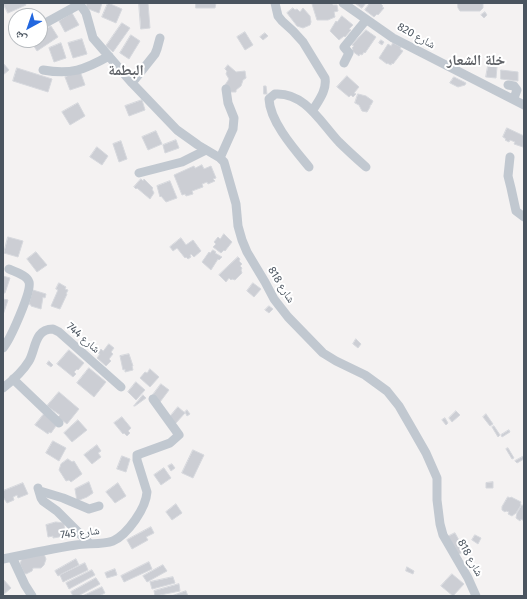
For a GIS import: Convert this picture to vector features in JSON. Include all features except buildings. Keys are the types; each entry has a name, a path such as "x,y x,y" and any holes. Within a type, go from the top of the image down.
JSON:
{"street":[{"path":"275,3 278,16 303,42 325,78 326,84 323,93 313,110"},
{"name":"شارع 820","path":"343,3 393,38 416,51 514,98 524,105"},
{"path":"48,21 79,4 86,13 94,38 132,83 178,130 220,158 233,129 234,118 228,103 226,89"},
{"path":"344,63 348,53 344,47 366,20"},
{"path":"132,83 155,54 160,38"},
{"path":"43,70 58,73 84,69 109,56"},
{"path":"508,84 514,86 517,90 514,98"},
{"path":"309,167 279,126 272,112 269,99 275,94 287,95 300,101 313,110 339,141 366,167"},
{"path":"139,173 182,162 206,150"},
{"path":"510,157 508,176 516,211 524,217"},
{"name":"شارع 818","path":"220,158 224,162 236,204 238,226 242,240 274,299 288,317 323,353 336,361 365,374 377,382 387,391 399,406 426,453 437,478 437,500 443,535 466,574 476,596"},
{"path":"3,348 9,339 30,289 28,279 9,269"},
{"name":"شارع 744","path":"3,388 29,360 40,333 45,330 53,329 121,387"},
{"path":"13,378 59,423"},
{"name":"شارع 745","path":"8,558 89,543 109,542 120,536 130,527 143,507 147,496 137,460 138,455 170,443 180,435 153,399"},
{"path":"89,543 57,511 40,498 39,489 89,509 99,506"},
{"path":"8,558 32,596"}],"district":[{"name":"خلة الشعار","path":"476,61"},
{"name":"البطمة","path":"126,71"}]}
